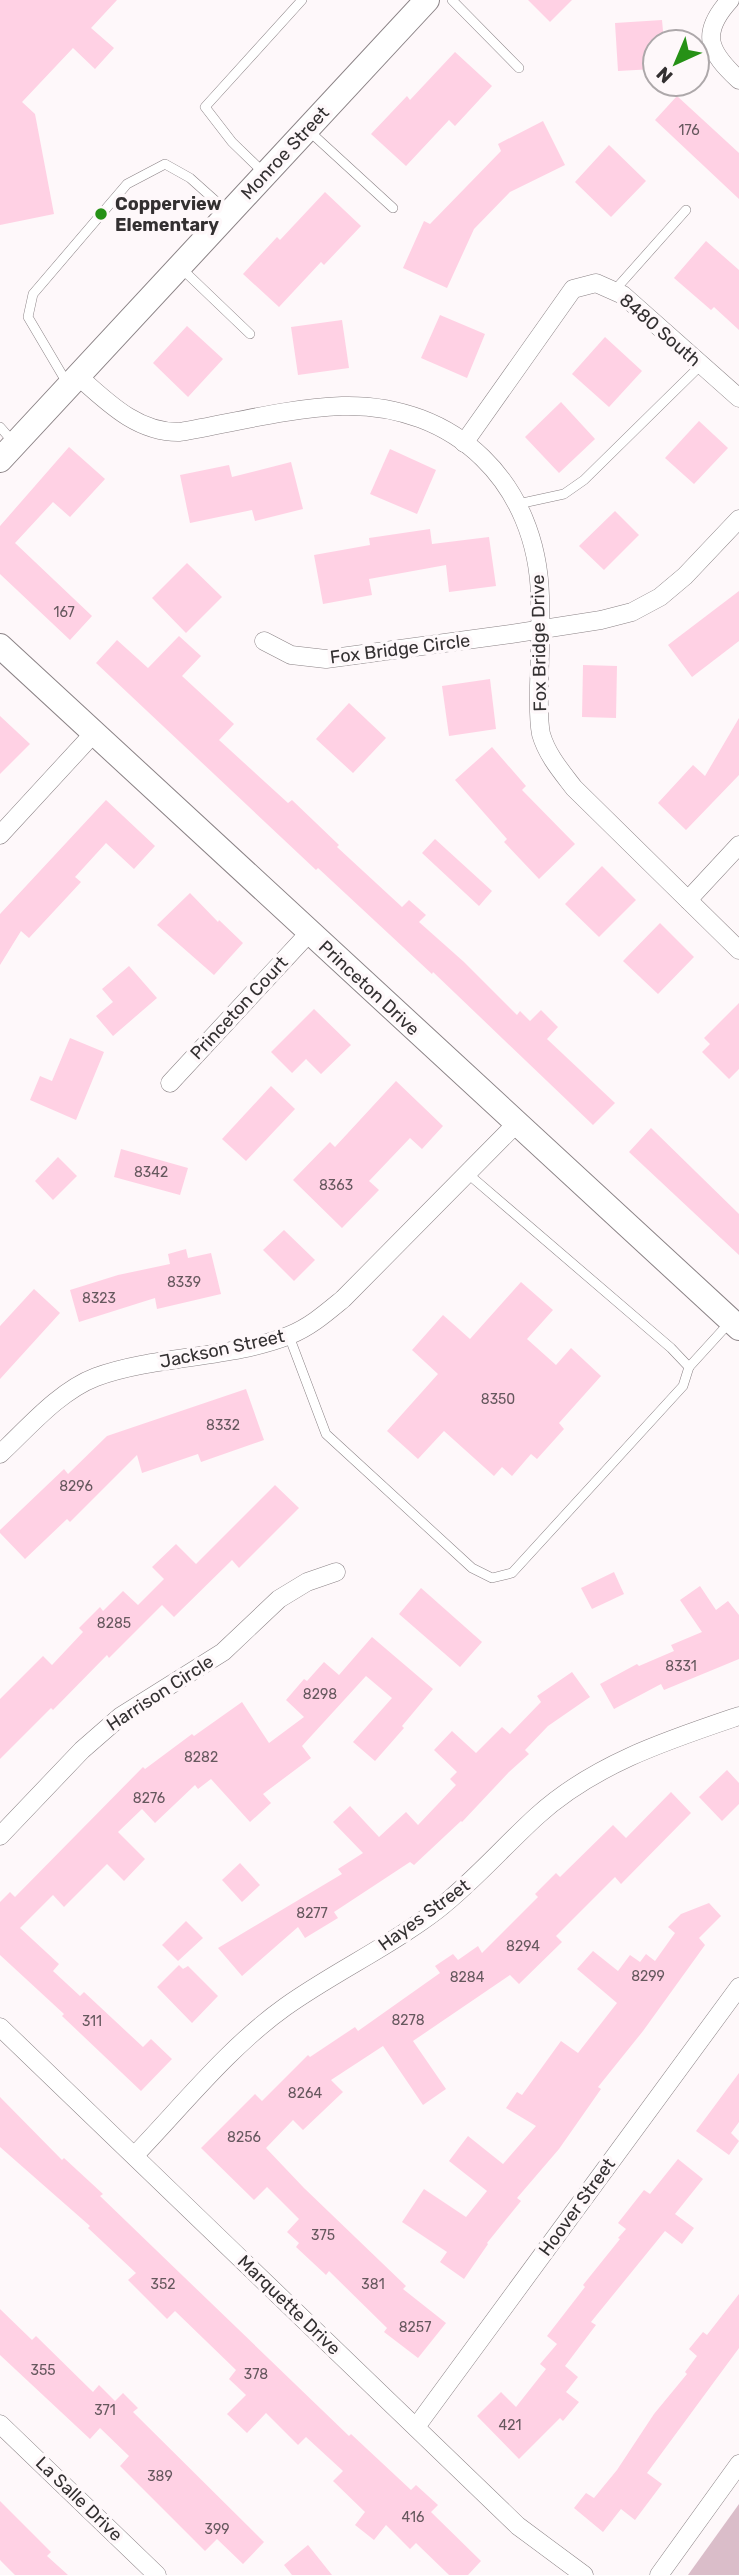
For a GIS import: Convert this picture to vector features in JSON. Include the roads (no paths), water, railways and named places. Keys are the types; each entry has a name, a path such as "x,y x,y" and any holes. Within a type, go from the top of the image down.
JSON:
{"street":[{"name":"Monroe Street","path":"5,444 74,381 427,0"},
{"path":"730,0 715,18 710,44 715,55 739,80"},
{"name":"8480 South","path":"464,443 573,289 596,283 623,295 739,398"},
{"name":"Fox Bridge Drive","path":"74,381 127,417 164,432 180,432 309,408 376,408 408,414 437,426 485,460 504,481 518,504 531,533 538,564 541,734 553,762 574,788 739,950"},
{"name":"Fox Bridge Circle","path":"264,641 291,655 327,659 540,629 632,612 660,597 685,576 739,519"},
{"name":"Princeton Drive","path":"0,646 735,1324"},
{"path":"0,835 94,733"},
{"path":"688,900 739,845"},
{"name":"Princeton Court","path":"170,1083 309,933"},
{"name":"Jackson Street","path":"0,1454 68,1392 94,1377 256,1345 289,1336 315,1322 343,1300 516,1124"},
{"name":"Harrison Circle","path":"0,1836 82,1750 121,1716 223,1651 279,1599 307,1581 336,1572"},
{"name":"Hayes Street","path":"135,2155 262,2025 287,2006 409,1931 438,1909 472,1880 538,1815 571,1790 610,1766 653,1746 739,1716"},
{"name":"Hoover Street","path":"416,2427 739,1987"},
{"name":"Marquette Drive","path":"0,2027 518,2526 584,2575"},
{"name":"La Salle Drive","path":"0,2424 157,2575"},
{"path":"659,2575 739,2464"}],"lane":[{"path":"266,175 232,142 205,107 302,0"},
{"path":"452,0 519,68"},
{"path":"307,130 393,208"},
{"path":"74,381 29,317 33,294 127,184 165,163 190,178 229,214"},
{"path":"614,291 686,210"},
{"path":"180,267 250,334"},
{"path":"518,504 564,494 584,480 701,365"},
{"path":"467,1173 671,1348 689,1367"},
{"path":"289,1336 326,1434 472,1567 492,1578 512,1573 683,1386 689,1367 735,1324"}],"place":[{"name":"Copperview Elementary","path":"101,214"}]}
